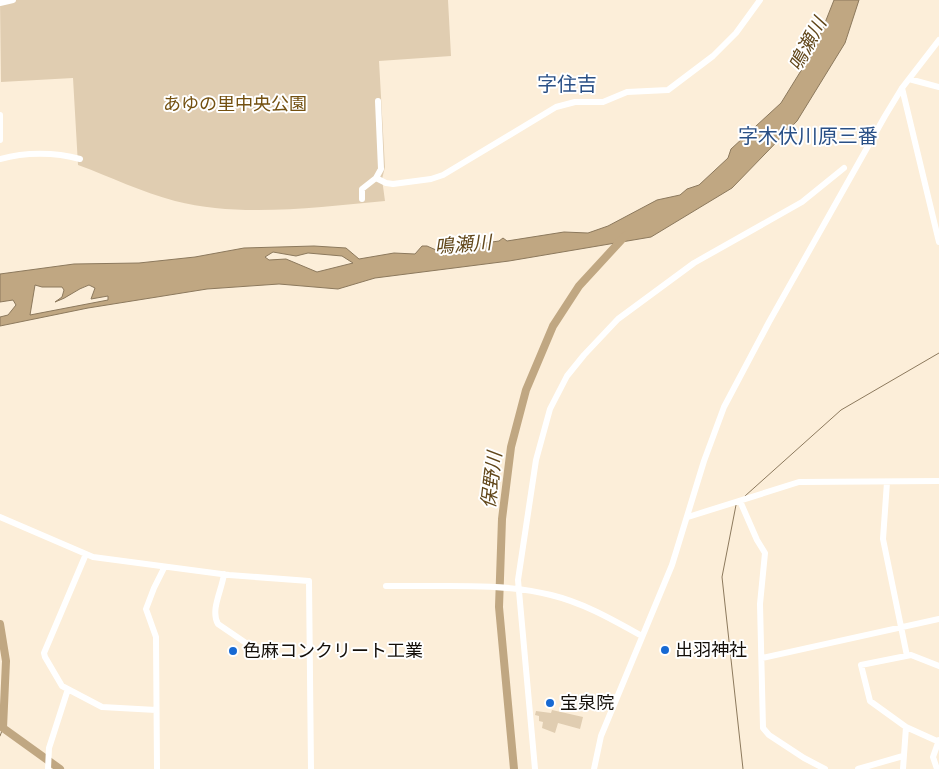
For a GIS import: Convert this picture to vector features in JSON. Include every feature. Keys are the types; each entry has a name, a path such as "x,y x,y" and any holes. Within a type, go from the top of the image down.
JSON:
{"street":[{"path":"0,4 13,0"},
{"path":"376,178 393,184 437,177 556,107 575,102 603,102 627,92 668,90 712,56 736,33 760,0"},
{"path":"594,769 601,736 672,564 704,461 724,407 778,306 902,88 939,40"},
{"path":"909,79 939,87"},
{"path":"902,88 939,242"},
{"path":"362,199 362,189 376,178 381,163 378,101"},
{"path":"0,115 0,140"},
{"path":"0,159 41,154 68,155 80,159"},
{"path":"535,769 519,589 525,531 540,437 550,409 567,376 618,319 694,263 802,202 844,168"},
{"path":"688,517 799,482 939,481"},
{"path":"887,482 883,539 907,656"},
{"path":"738,502 765,553 760,604 763,724 765,732 804,758 825,769"},
{"path":"0,517 86,554 164,568 309,581 311,769"},
{"path":"86,554 44,653 59,682 68,689 106,708 156,710"},
{"path":"156,769 156,632 146,609 164,568"},
{"path":"224,574 216,608 216,620 218,624 259,652"},
{"path":"386,586 511,588 552,595 596,611 642,636"},
{"path":"762,658 939,619"},
{"path":"937,769 933,757 938,740 906,727 870,701 861,666 907,656 920,657 939,666"},
{"path":"48,769 50,748 68,689"},
{"path":"903,769 906,727"},
{"path":"858,769 903,756"}],"green space":[{"name":"あゆの里中央公園","path":"0,0 448,0 451,56 379,61 385,167 382,179 385,201 280,210 227,209 201,206 175,201 150,193 78,165 73,78 1,82"},
{"path":"552,710 583,717 580,729 558,723 555,733 542,728 543,722 539,721 539,716 535,715 536,711 551,713"}],"shaded area":[{"path":"834,0 859,0 845,43 797,121 732,188 651,237 509,261 375,278 338,289 279,284 207,289 88,308 0,326 0,317 8,315 16,305 13,300 0,302 0,274 74,264 139,263 195,257 244,248 314,246 346,248 359,259 394,253 415,254 422,246 436,250 499,241 503,238 507,241 564,232 588,233 608,226 657,200 680,195 687,189 699,185 728,158 731,149 781,103 815,48","holes":["273,252 296,256 308,253 342,256 353,263 317,272 286,259 269,260 265,257","35,285 62,287 64,290 62,297 55,302 89,285 95,288 91,299 108,296 108,300 30,315"]}],"waterway":[{"name":"保野川","path":"514,769 499,607 502,519 511,447 526,390 553,326 579,286 625,236"},
{"path":"745,496 841,410 939,353"},
{"path":"736,505 722,577 743,769"},
{"path":"0,624 6,661 3,728 60,769"},
{"path":"0,736 3,728"}],"place":[{"name":"出羽神社","path":"665,650"},
{"name":"色麻コンクリート工業","path":"233,651"},
{"name":"宝泉院","path":"550,703"}],"district":[{"name":"字住吉","path":"567,84"},
{"name":"字木伏川原三番","path":"808,136"}],"water label":[{"name":"鳴瀬川","path":"807,44"},
{"name":"鳴瀬川","path":"463,244"}]}
